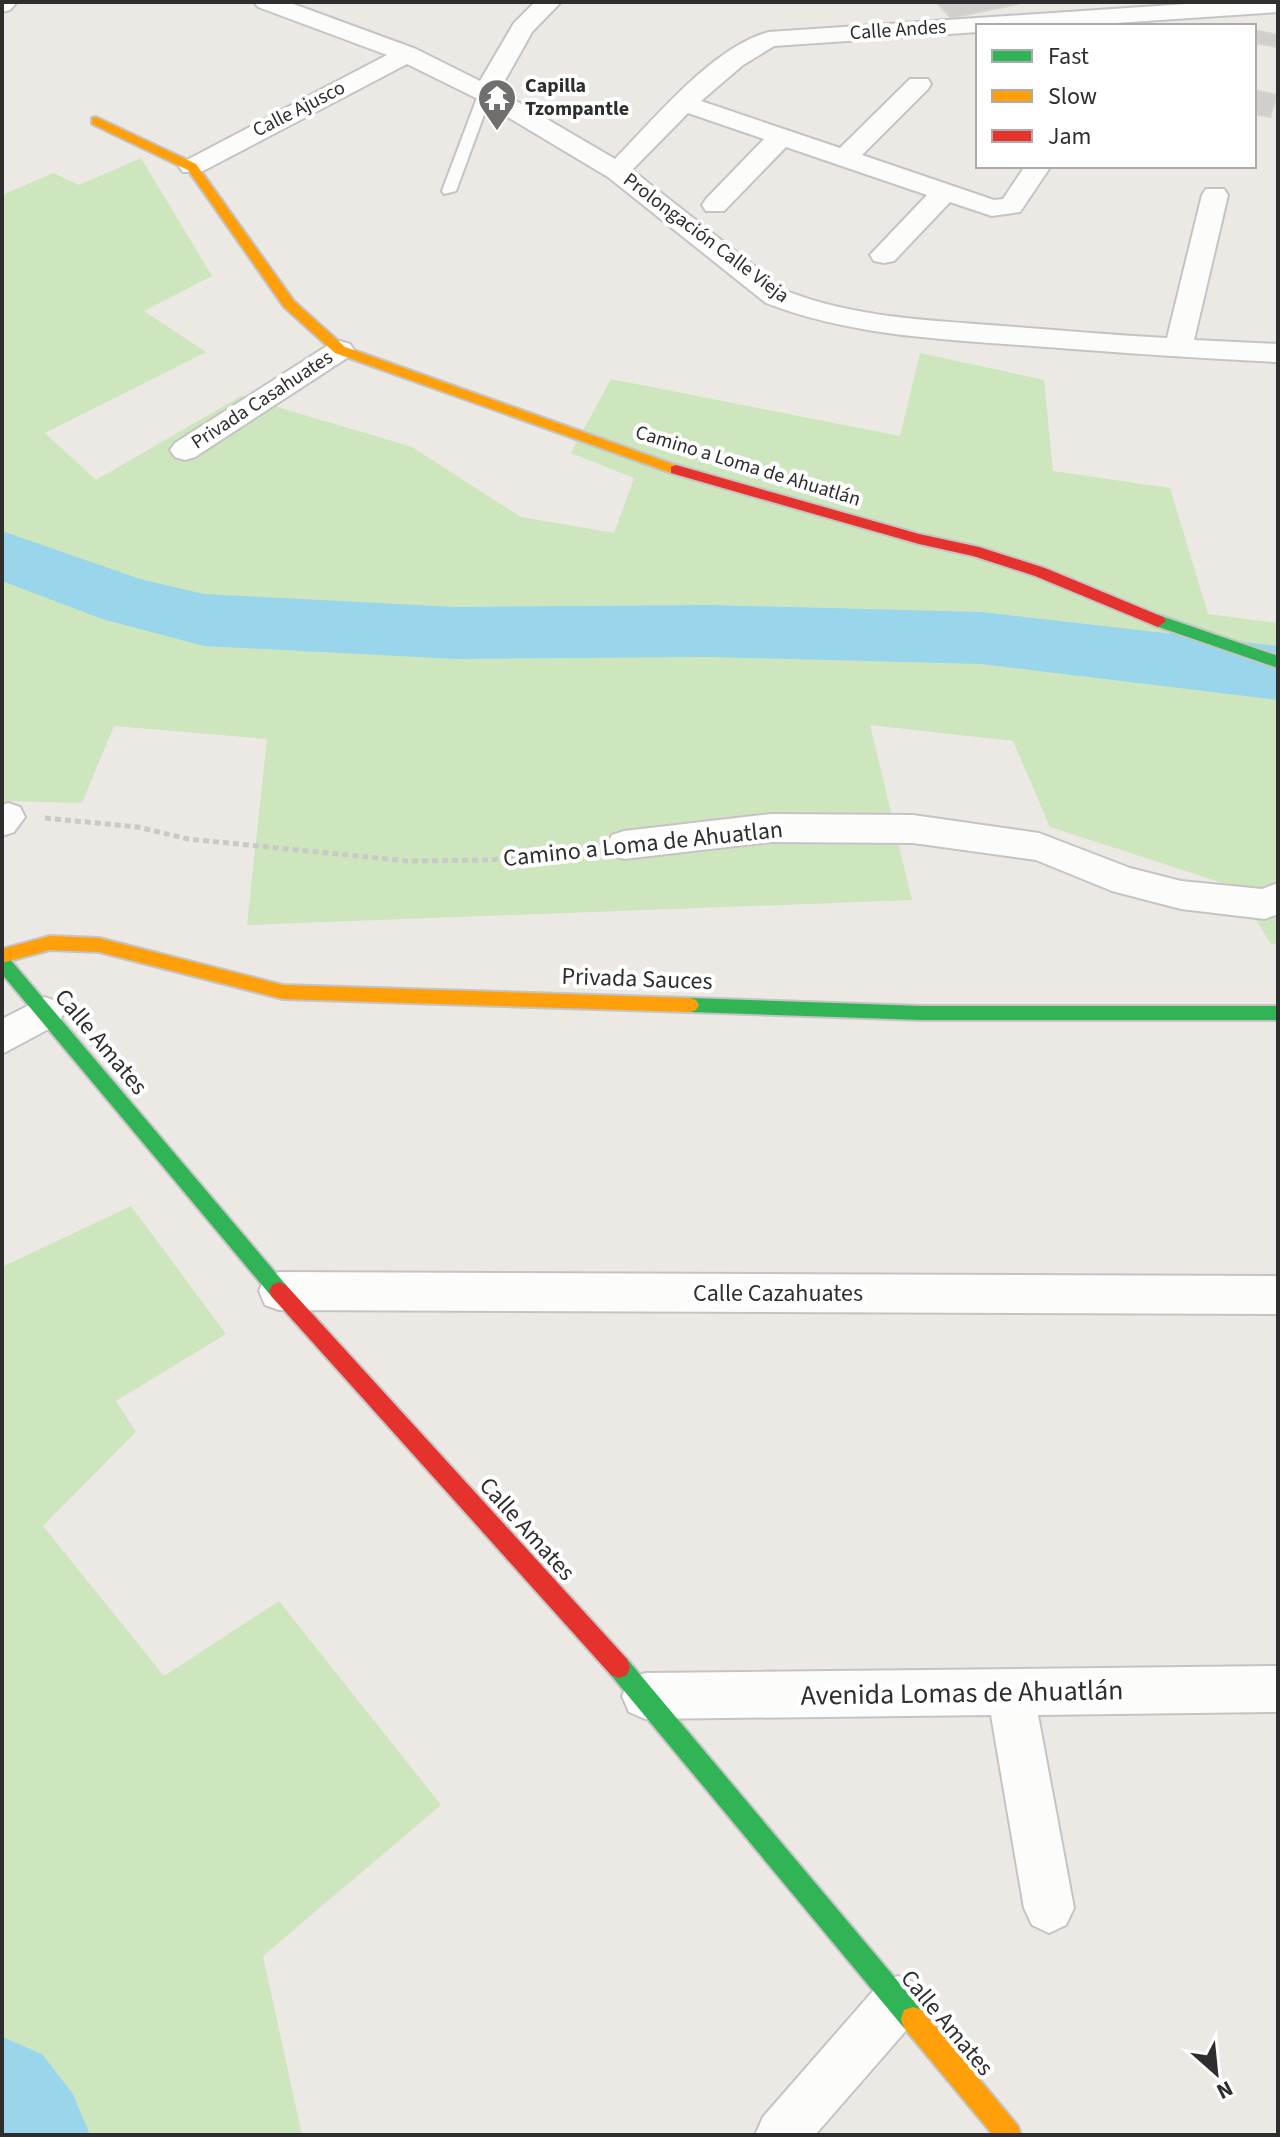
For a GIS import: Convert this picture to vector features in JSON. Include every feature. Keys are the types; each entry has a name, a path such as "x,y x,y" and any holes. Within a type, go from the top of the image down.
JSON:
{"street":[{"name":"Prolongación Calle Vieja","path":"266,2 342,17 485,93 617,171 776,297 798,306 866,324 1178,349 1278,353"},
{"path":"485,93 522,28 549,2"},
{"name":"Calle Andes","path":"617,171 685,104 754,45 769,39 1167,6 1278,5"},
{"name":"Calle Ajusco","path":"192,167 407,54"},
{"path":"846,157 919,84"},
{"path":"685,104 944,193 1003,209 1011,206 1037,168"},
{"path":"96,121 192,167"},
{"path":"715,205 782,136"},
{"name":"Camino a Loma de Ahuatlán","path":"192,167 289,304 340,350 677,471 919,539 974,551 1040,572 1171,626 1278,662"},
{"path":"884,255 944,193"},
{"path":"1178,349 1215,195"},
{"name":"Privada Casahuates","path":"185,450 340,350"},
{"name":"Camino a Loma de Ahuatlan","path":"624,845 771,828 913,829 1039,847 1125,881 1181,895 1265,904 1278,898"},
{"name":"Privada Sauces","path":"2,959 50,943 99,945 283,992 922,1013 1278,1013"},
{"name":"Calle Amates","path":"2,959 279,1291 645,1696 1009,2135"},
{"path":"2,1038 45,1013"},
{"name":"Calle Cazahuates","path":"279,1291 1278,1295"},
{"name":"Avenida Lomas de Ahuatlán","path":"645,1696 1278,1689"},
{"path":"1011,1694 1049,1908"},
{"path":"781,2135 898,2001"}],"lane":[{"path":"449,191 485,93"}],"path":[{"name":"Camino a Loma de Ahuatlan","path":"5,819 78,819 138,827 188,839 407,861 490,860 624,845"}],"green space":[{"path":"141,158 212,276 144,311 206,352 45,433 96,480 241,396 412,447 521,517 614,533 634,478 571,453 611,379 900,436 920,353 1044,380 1053,471 1170,488 1208,614 1278,623 1278,943 1271,944 1235,887 1050,827 1013,741 870,725 912,900 247,925 267,739 114,726 82,803 2,801 2,195 53,173 79,185"},
{"path":"131,1206 226,1334 116,1401 136,1432 43,1526 164,1676 279,1601 441,1805 263,1956 302,2135 2,2135 2,1267"}],"building":[{"path":"936,2 1016,2 1018,4 951,18"},
{"path":"1256,30 1278,35 1278,47 1256,43"},
{"path":"1256,90 1277,95 1270,117 1256,114"}],"waterway":[{"path":"2,555 127,601 204,620 456,633 710,631 981,638 1278,673"},
{"path":"2,2094 32,2135"}],"traffic: fast":[{"path":"1158,621 1278,662"},
{"path":"2,962 279,1291"},
{"path":"690,1005 922,1013 1278,1013"},
{"path":"619,1667 913,2019"}],"traffic: slow":[{"path":"96,121 192,167 289,304 340,350 676,470"},
{"path":"2,956 50,943 99,945 283,992 690,1005"},
{"path":"913,2019 1009,2135"}],"traffic: jam":[{"path":"676,470 919,539 974,551 1040,572 1158,621"},
{"path":"279,1291 619,1667"}],"place":[{"name":"Capilla Tzompantle","path":"497,132"}]}
